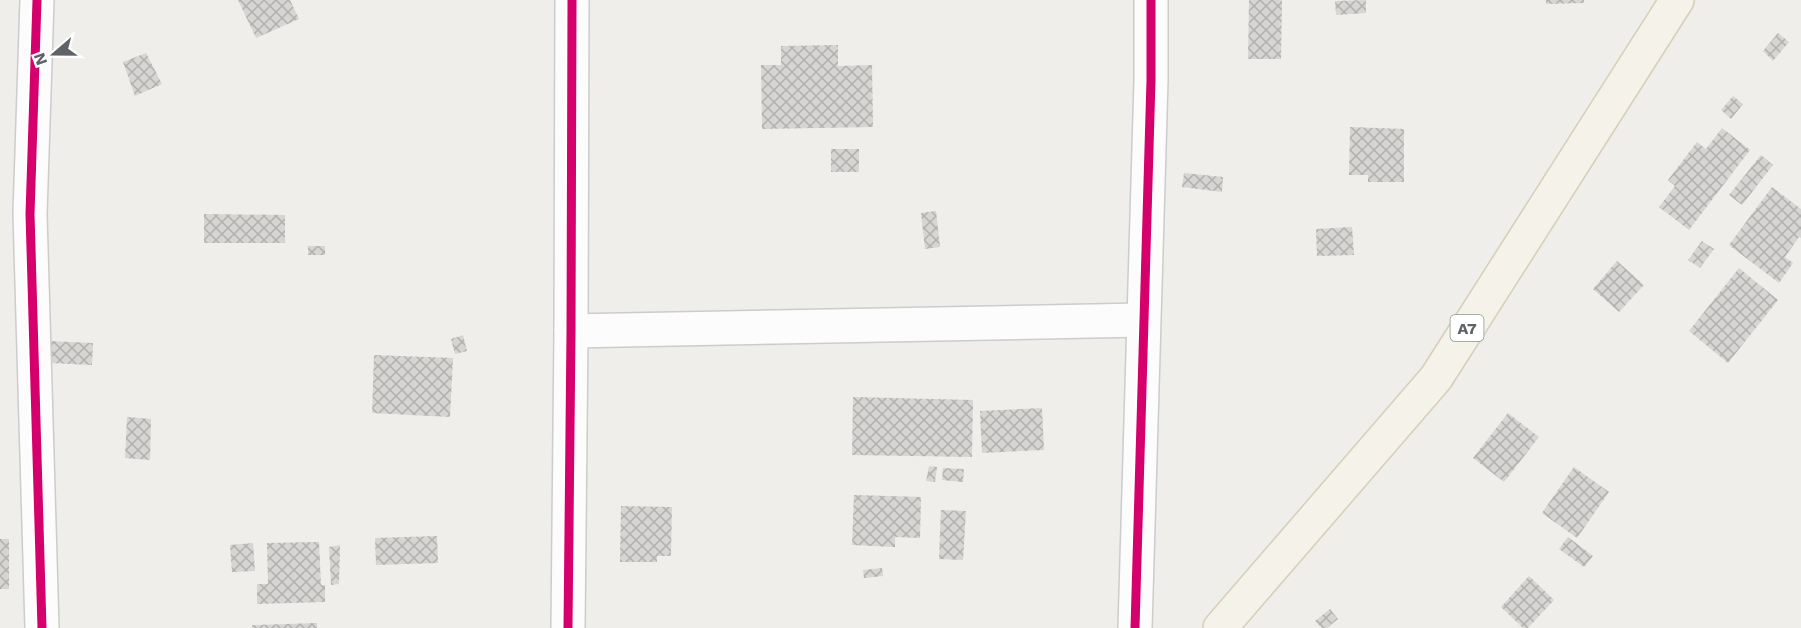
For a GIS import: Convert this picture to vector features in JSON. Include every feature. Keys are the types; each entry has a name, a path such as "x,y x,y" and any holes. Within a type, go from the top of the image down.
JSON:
{"main road":[{"name":"A7","path":"1220,628 1436,378 1677,0"}],"street":[{"path":"38,0 30,214 42,628"},
{"path":"568,628 572,0"},
{"path":"1135,628 1151,80 1151,0"},
{"path":"571,331 1143,320"}],"building":[{"path":"238,0 290,0 299,19 256,38"},
{"path":"1249,0 1282,0 1281,59 1248,59"},
{"path":"1366,0 1366,13 1336,15 1335,1"},
{"path":"1546,0 1584,0 1584,3 1546,4"},
{"path":"1778,33 1789,42 1773,61 1763,51"},
{"path":"838,45 838,66 872,65 873,127 762,129 761,65 781,65 781,46"},
{"path":"146,53 162,84 135,96 123,62"},
{"path":"1733,96 1743,104 1731,119 1721,110"},
{"path":"1350,127 1404,129 1404,182 1368,182 1368,175 1349,175"},
{"path":"1722,128 1750,150 1689,230 1659,207 1675,186 1668,180 1697,142 1706,149"},
{"path":"831,149 859,149 859,172 831,172"},
{"path":"1761,155 1773,165 1742,205 1729,195"},
{"path":"1184,173 1223,177 1222,192 1182,187"},
{"path":"1772,187 1801,209 1801,238 1799,237 1785,257 1793,263 1779,283 1729,245"},
{"path":"936,211 940,247 925,249 921,213"},
{"path":"204,214 285,215 285,243 204,243"},
{"path":"1352,227 1354,255 1317,256 1316,229"},
{"path":"1702,241 1714,249 1700,268 1688,260"},
{"path":"308,246 325,246 325,255 308,255"},
{"path":"1617,261 1644,285 1619,312 1593,289"},
{"path":"1739,268 1778,300 1728,363 1689,331"},
{"path":"463,335 467,351 455,354 451,339"},
{"path":"50,341 93,343 92,365 49,363"},
{"path":"374,355 453,358 450,417 372,413"},
{"path":"853,397 973,400 972,457 852,455"},
{"path":"1042,408 1044,450 982,453 980,411"},
{"path":"1508,413 1539,437 1504,482 1473,458"},
{"path":"127,417 151,419 150,460 125,458"},
{"path":"929,466 937,467 935,482 926,481"},
{"path":"1574,467 1609,492 1577,538 1542,513"},
{"path":"943,468 964,469 963,482 942,480"},
{"path":"854,495 921,497 920,538 895,537 895,547 852,545"},
{"path":"621,506 672,507 671,556 657,556 657,562 620,562"},
{"path":"941,510 966,511 963,560 939,559"},
{"path":"437,536 438,563 376,565 375,538"},
{"path":"1568,537 1593,556 1584,567 1559,549"},
{"path":"0,539 9,539 9,589 0,589"},
{"path":"319,542 321,585 325,585 325,602 257,604 257,584 268,584 267,543"},
{"path":"253,543 255,571 232,572 230,545"},
{"path":"340,545 339,584 331,585 329,547"},
{"path":"882,568 883,576 864,578 863,570"},
{"path":"1529,576 1554,600 1528,628 1523,628 1501,607"},
{"path":"1330,609 1338,619 1327,628 1322,628 1315,621"},
{"path":"317,623 317,628 252,628 252,625"}],"cycle path":[{"path":"37,0 30,214 42,628"},
{"path":"568,628 572,0"},
{"path":"1135,628 1151,80 1151,0"}]}
